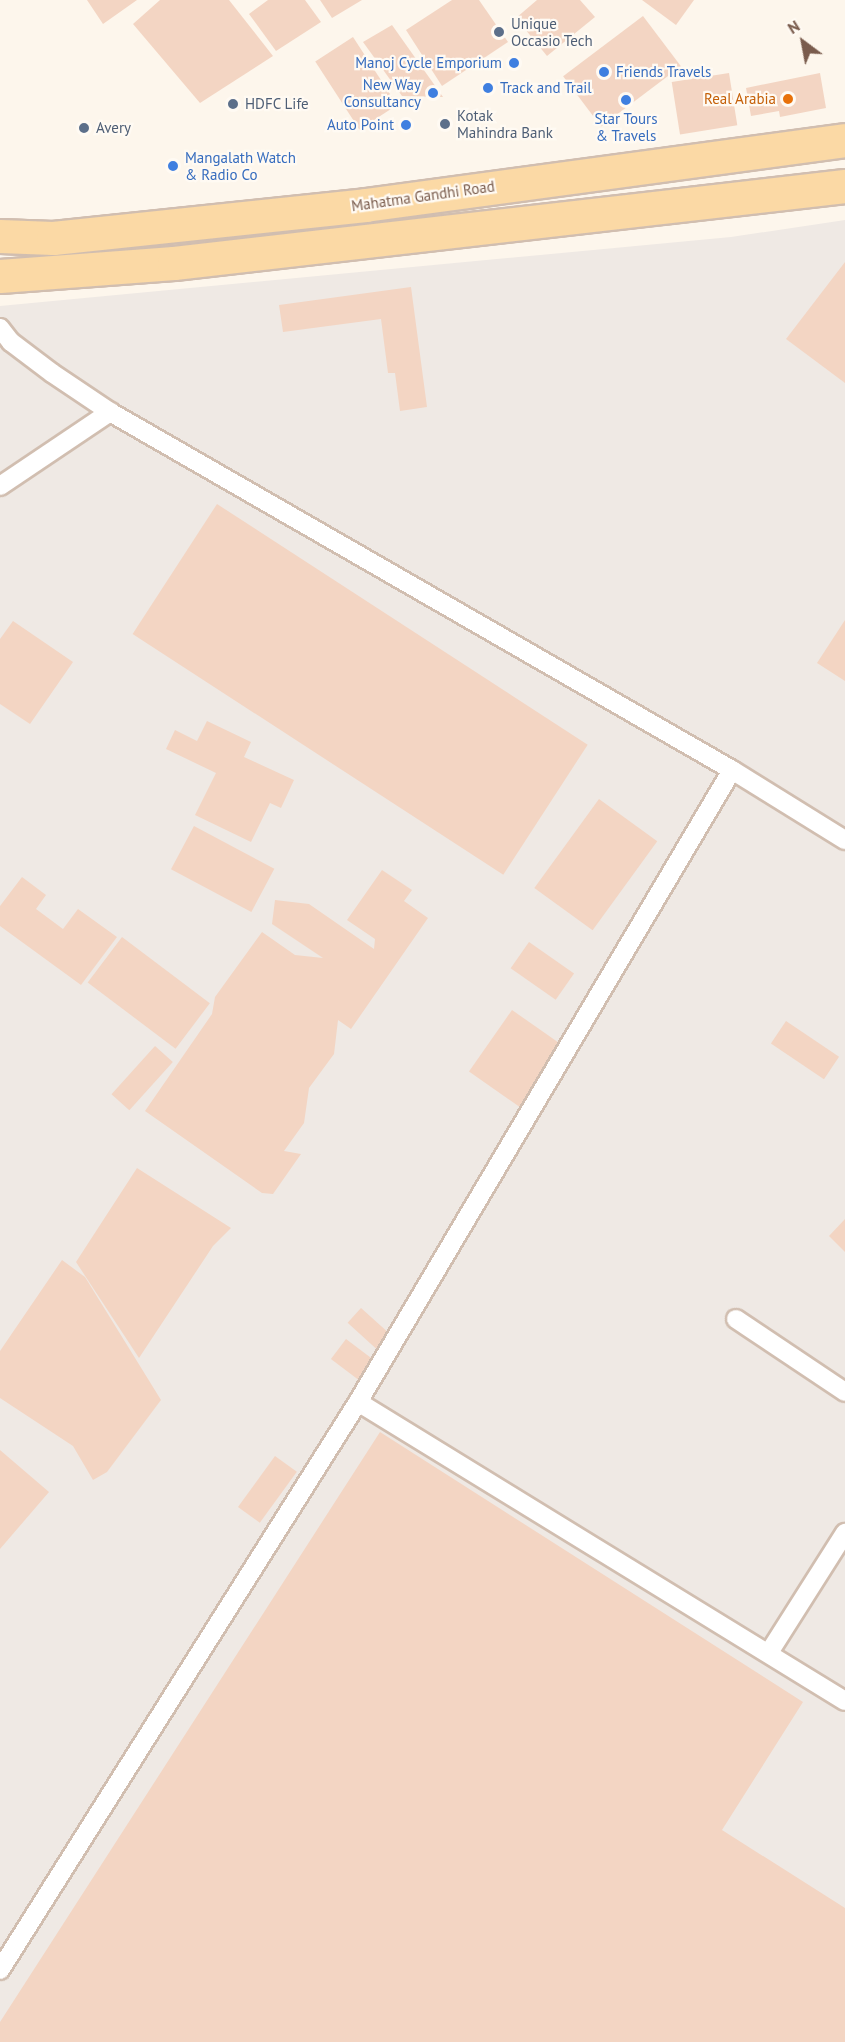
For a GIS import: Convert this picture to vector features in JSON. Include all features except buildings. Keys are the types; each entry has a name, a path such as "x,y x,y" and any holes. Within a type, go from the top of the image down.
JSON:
{"main road":[{"name":"Mahatma Gandhi Road","path":"0,237 53,238 365,205 845,140"},
{"path":"0,276 174,263 845,186"}],"lane":[{"path":"0,328 11,342 51,374 110,412 732,770 845,840"},
{"path":"0,486 110,412"},
{"path":"0,1970 358,1402 732,770"},
{"path":"736,1318 845,1392"},
{"path":"358,1402 770,1652 845,1701"},
{"path":"770,1652 845,1533"}],"shaded area":[{"path":"845,220 845,2042 0,2042 0,306 731,237"}],"place":[{"name":"Unique Occasio Tech","path":"499,32"},
{"name":"Manoj Cycle Emporium","path":"514,63"},
{"name":"Friends Travels","path":"604,72"},
{"name":"Track and Trail","path":"488,88"},
{"name":"New Way Consultancy","path":"433,93"},
{"name":"Real Arabia","path":"788,99"},
{"name":"Star Tours & Travels","path":"626,100"},
{"name":"HDFC Life","path":"233,104"},
{"name":"Kotak Mahindra Bank","path":"445,124"},
{"name":"Auto Point","path":"406,125"},
{"name":"Avery","path":"84,128"},
{"name":"Mangalath Watch & Radio Co","path":"173,166"}]}
